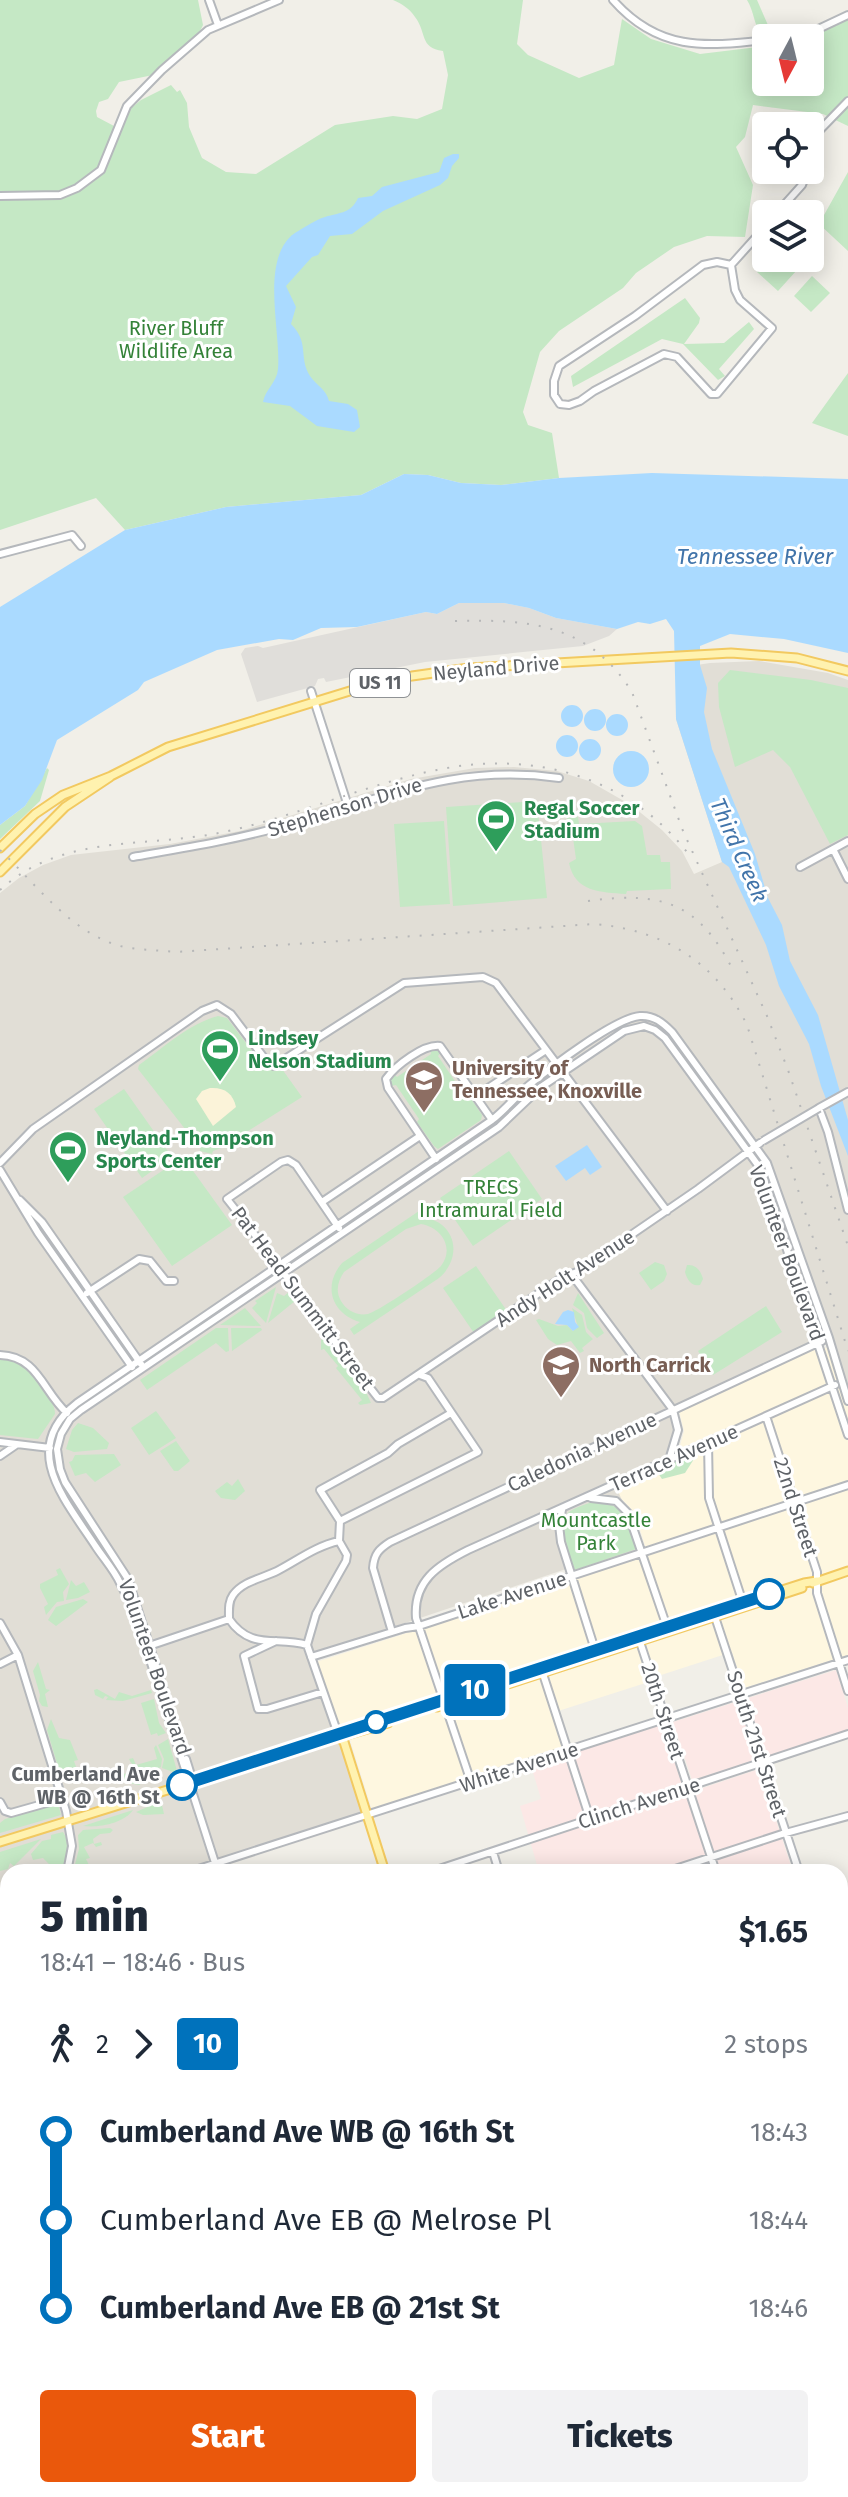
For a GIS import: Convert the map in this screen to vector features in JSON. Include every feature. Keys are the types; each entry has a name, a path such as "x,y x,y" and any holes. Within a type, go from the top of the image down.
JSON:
{"main road":[{"name":"Neyland Drive","path":"0,848 54,800 168,747 366,686 439,672 708,653 797,658 848,671"},
{"name":"Neyland Drive","path":"0,872 65,807 111,776"},
{"path":"0,1842 297,1752 541,1667 596,1653 848,1571"},
{"path":"640,1639 667,1627 817,1581"},
{"path":"339,1736 382,1864"}],"street":[{"path":"209,0 218,25"},
{"path":"0,196 60,195 98,174 130,102 172,61 218,25 279,0"},
{"path":"613,0 639,25 673,40 706,45 752,41"},
{"path":"824,26 848,15"},
{"path":"824,126 848,101"},
{"path":"789,200 802,184"},
{"path":"731,265 752,242"},
{"path":"717,262 731,265 740,300 772,328 717,394 711,394 677,357 664,354 580,401 560,404 554,395 559,366 635,316 703,265 717,262"},
{"path":"0,554 72,535 81,546"},
{"path":"311,691 348,806"},
{"name":"Stephenson Drive","path":"133,857 259,833 438,780 518,773 559,778"},
{"path":"800,867 848,841"},
{"path":"833,849 848,879"},
{"path":"0,1163 22,1137 202,1011 217,1005 231,1014 268,1063 274,1066 404,983 483,977 496,983 667,1211"},
{"path":"0,1442 57,1449 70,1419 93,1402 499,1127 529,1097 563,1072 624,1031 638,1026 650,1027 654,1018 637,1016 619,1023 557,1064 530,1084 492,1120 91,1393 66,1411 51,1437 49,1448"},
{"name":"Volunteer Boulevard","path":"654,1018 672,1032 760,1143 848,1401"},
{"name":"Volunteer Boulevard","path":"650,1027 665,1038 760,1168 848,1435"},
{"path":"436,1159 388,1088 386,1079 392,1071 428,1047 440,1046 492,1120"},
{"path":"476,1096 546,1050"},
{"name":"Andy Holt Avenue","path":"378,1398 388,1397 563,1277 572,1275 760,1143 848,1092"},
{"path":"819,1108 848,1210"},
{"path":"342,1234 322,1202 420,1136"},
{"name":"Pat Head Summitt Street","path":"322,1202 296,1165 288,1160 227,1199 378,1398"},
{"path":"0,1170 38,1233 136,1374"},
{"path":"20,1200 42,1222 144,1368"},
{"path":"83,1296 139,1259 150,1261 166,1281 174,1281"},
{"path":"572,1275 673,1410 678,1430 669,1460"},
{"name":"Caledonia Avenue","path":"392,1632 373,1568 373,1559 378,1550 829,1338"},
{"path":"0,1355 15,1357 29,1365 70,1419"},
{"path":"340,1521 478,1452 428,1378 420,1375"},
{"name":"Terrace Avenue","path":"419,1626 417,1602 430,1572 468,1550 842,1382"},
{"path":"91,1393 93,1402"},
{"path":"339,1736 307,1645 316,1614 347,1555 339,1541 340,1521 320,1490 388,1453 451,1413"},
{"name":"22nd Street","path":"766,1416 817,1572 817,1593 848,1691"},
{"path":"708,1443 709,1498 743,1603"},
{"path":"0,1456 16,1445"},
{"name":"Volunteer Boulevard","path":"49,1448 54,1481 120,1583 148,1646"},
{"name":"Volunteer Boulevard","path":"57,1449 62,1475 128,1579 215,1863"},
{"name":"Lake Avenue","path":"311,1657 419,1626 848,1485"},
{"path":"587,1497 616,1501 625,1507 667,1627"},
{"path":"73,1512 81,1507"},
{"path":"562,1510 559,1533 596,1653"},
{"path":"95,1545 103,1540"},
{"path":"307,1645 253,1639 239,1631 229,1619 229,1604 241,1587 315,1548 339,1541"},
{"name":"South 21st Street","path":"715,1614 796,1864"},
{"path":"148,1646 229,1619"},
{"path":"0,1623 18,1655 59,1790 72,1846 69,1864"},
{"path":"419,1626 471,1782"},
{"name":"20th Street","path":"640,1639 713,1864"},
{"path":"276,1641 244,1656 258,1709 323,1692"},
{"path":"0,1664 18,1655"},
{"name":"White Avenue","path":"212,1864 848,1660"},
{"path":"541,1667 590,1819"},
{"name":"Clinch Avenue","path":"455,1864 848,1734"},
{"path":"0,1802 5,1811 11,1813 50,1802 59,1790"},
{"path":"690,1864 848,1816"},
{"path":"493,1852 497,1864"}],"shaded area":[{"path":"459,603 504,603 556,618 617,629 609,636 583,646 425,662 326,682 324,678 318,679 315,686 257,702 241,654 245,648 263,648 426,612 437,614"},
{"name":"University of Tennessee, Knoxville","path":"759,661 828,673 848,680 848,1388 830,1336 673,1410 678,1430 669,1460 615,1485 642,1552 572,1575 566,1569 307,1656 364,1811 209,1864 0,1864 0,893 43,865 71,855 170,844 240,831 411,779 475,768 514,767 557,771 589,781 631,805 662,830 682,851 694,874 722,862 676,719 676,668"},
{"path":"834,1346 848,1388 848,1655 744,1688 732,1652 658,1676 658,1679 552,1713 562,1748 372,1810 350,1740 337,1743 310,1664 648,1556 635,1513 618,1495 618,1491 675,1464 684,1431 679,1411 810,1351"},
{"path":"836,1670 848,1708 848,1731 692,1780 673,1722"},
{"path":"662,1721 685,1794 759,1769 790,1864 537,1864 520,1806 541,1799 532,1769"}],"green space":[{"name":"River Bluff Wildlife Area","path":"0,0 198,0 203,25 198,35 153,75 119,82 108,99 99,102 97,117 114,126 111,137 114,138 130,109 171,85 177,92 180,90 187,103 189,127 202,158 226,172 256,174 335,125 393,116 417,119 442,109 448,75 443,51 430,47 413,14 393,0 523,0 517,44 528,55 579,78 614,65 622,19 651,39 700,54 752,48 752,96 824,96 824,30 848,19 848,126 824,112 753,105 745,137 736,147 753,185 745,237 707,236 674,247 636,273 623,288 559,331 540,352 523,412 528,425 552,433 559,478 501,485 461,483 428,475 404,474 361,495 226,507 125,530 96,498 0,530"},
{"path":"747,0 757,0 768,24 756,24"},
{"path":"848,172 848,251 824,229 824,215"},
{"path":"757,272 795,272 778,291"},
{"path":"812,276 830,293 811,312 794,296"},
{"path":"685,298 700,318 684,344 724,343 749,322 754,329 719,369 725,376 718,380 683,344 662,339 573,387 571,376"},
{"path":"848,373 848,436 812,423"},
{"path":"730,670 848,688 848,835 830,844 790,767 773,750 735,767 719,707 718,683"},
{"path":"47,768 40,801 0,839 0,825 25,806"},
{"name":"Regal Soccer Stadium","path":"537,801 547,898 453,906 446,807"},
{"path":"578,817 579,824 635,821 642,826 647,855 660,855 661,862 670,862 671,889 627,891 626,894 598,891 583,885 572,873 569,863 576,859 572,831 567,831 567,818"},
{"path":"444,821 450,904 400,907 394,824"},
{"name":"Lindsey Nelson Stadium","path":"218,1016 227,1018 265,1068 282,1069 302,1097 212,1154 200,1151 138,1069 139,1065 187,1030"},
{"path":"438,1049 441,1052 438,1056 482,1115 481,1120 438,1149 417,1122 419,1119 396,1085 391,1086 389,1080 394,1074 397,1077 431,1054 430,1050"},
{"path":"124,1089 172,1157 142,1178 94,1109"},
{"name":"TRECS Intramural Field","path":"509,1151 542,1199 473,1246 440,1198"},
{"path":"183,1157 232,1225 172,1266 123,1197"},
{"path":"419,1211 448,1231 453,1245 452,1259 439,1278 354,1335 350,1329 360,1322 343,1313 333,1298 332,1281 342,1263","holes":["421,1224 444,1239 447,1252 441,1266 373,1312 360,1314 346,1307 338,1290 344,1272 406,1229"]},
{"path":"655,1262 664,1265 667,1274 664,1281 651,1290 639,1273"},
{"path":"687,1265 699,1271 703,1279 700,1285 689,1280 685,1272"},
{"path":"476,1266 507,1311 474,1333 443,1288"},
{"path":"276,1287 266,1323 252,1308 257,1303 255,1301"},
{"path":"289,1292 295,1301 268,1323 277,1293 284,1296"},
{"path":"578,1293 604,1333 597,1338 587,1328 584,1313 573,1305"},
{"path":"766,1306 782,1332 713,1375 698,1351"},
{"path":"245,1308 261,1326 220,1325"},
{"path":"572,1308 582,1315 586,1332 593,1339 580,1353 571,1341 557,1345 548,1339 536,1320 558,1326 567,1325 573,1331 578,1327"},
{"path":"216,1328 228,1328 229,1351 226,1352 216,1343 147,1390 140,1380"},
{"path":"231,1328 261,1328 262,1330 232,1351"},
{"path":"325,1337 371,1403 358,1403 362,1400 336,1368 338,1366 324,1349 321,1350 321,1340"},
{"path":"0,1357 15,1360 32,1372 53,1405 55,1414 38,1439 0,1435"},
{"path":"156,1411 176,1438 149,1455 131,1428"},
{"path":"78,1423 93,1428 109,1443 107,1449 74,1452 66,1449 72,1430"},
{"path":"176,1441 190,1461 174,1471 160,1451"},
{"path":"693,1452 694,1459 685,1473 662,1479 656,1470"},
{"path":"114,1454 121,1465 95,1482 86,1473 75,1476 69,1462 75,1455"},
{"path":"238,1479 245,1491 235,1500 221,1498 215,1491 227,1482 232,1486"},
{"name":"Mountcastle Park","path":"595,1501 620,1510 630,1522 636,1549 575,1570 563,1531 565,1517 572,1510"},
{"path":"60,1568 69,1584 63,1592 64,1601 57,1602 46,1615 44,1607 48,1604 40,1584 58,1575 56,1570"},
{"path":"71,1580 76,1586 84,1582 90,1592 66,1600"},
{"path":"83,1599 88,1602 56,1626 48,1620 56,1607"},
{"path":"38,1662 46,1689 50,1690 45,1694 48,1707 42,1706 39,1701 33,1671"},
{"path":"94,1690 115,1699 119,1692 132,1696 151,1690 152,1693 123,1701 106,1700 108,1697 103,1699 95,1695"},
{"path":"154,1699 159,1723 166,1733 158,1736 157,1733 151,1735 141,1703"},
{"path":"51,1719 59,1738 70,1740 78,1760 74,1761 79,1775 62,1780 47,1730"},
{"path":"168,1739 176,1773 162,1768 164,1759 158,1745"},
{"path":"156,1745 162,1759 161,1767 143,1770 131,1763 129,1759 133,1758 136,1765 157,1759"},
{"path":"156,1771 157,1774 139,1785 123,1782 122,1774"},
{"path":"161,1801 164,1814 143,1815 136,1812"},
{"path":"58,1803 61,1815 0,1833 0,1823 5,1819"},
{"path":"133,1810 111,1824 83,1826"},
{"path":"83,1830 113,1830 93,1839 94,1844 101,1842 102,1845 96,1847 93,1843 84,1847 90,1858 86,1859 88,1864 75,1864 78,1835"},
{"path":"63,1832 66,1837 64,1864 49,1864 43,1858 33,1860 31,1854 42,1841 51,1839 51,1835"},
{"path":"41,1839 16,1864 0,1864 0,1852"}],"sand":[{"path":"210,1088 227,1092 236,1107 213,1126 196,1099 202,1091"}],"water":[{"path":"459,154 459,158 448,178 440,185 383,211 352,234 330,236 318,255 312,257 286,286 296,307 291,324 300,337 310,376 324,390 329,401 348,404 357,410 360,427 354,432 317,426 290,406 263,402 278,369 274,299 277,263 282,248 291,236 320,219 347,210 358,198 372,196 382,187 439,172 444,158"},
{"name":"Tennessee River","path":"652,473 848,479 848,653 784,639 730,634 700,646 700,665 707,688 704,712 712,749 755,854 768,898 782,925 790,961 818,1015 848,1120 848,1156 821,1086 809,1044 779,986 766,945 729,867 722,862 676,719 674,631 666,619 650,624 638,622 617,629 556,618 504,603 459,603 437,614 426,612 357,627 321,628 293,640 279,639 217,650 144,682 138,690 57,740 42,780 25,806 0,825 0,607 125,530 226,507 361,495 404,474 428,475 461,483 501,485"},
{"path":"572,705 583,716 572,727 561,716"},
{"path":"595,709 606,720 595,731 584,720"},
{"path":"617,714 628,725 617,736 606,725"},
{"path":"567,735 578,746 567,757 556,746"},
{"path":"590,739 601,750 590,761 579,750"},
{"path":"631,751 644,756 649,769 644,782 631,787 618,782 613,769 618,756"},
{"path":"587,1145 602,1167 590,1175 585,1168 566,1181 555,1166"},
{"path":"568,1310 574,1312 579,1327 573,1331 567,1325 555,1324"}],"railway":[{"path":"455,621 508,622 556,630 597,652 632,692 683,831 767,1016 848,1246"},
{"path":"0,890 24,872 76,851 219,833 423,773 486,764 519,764 582,777 639,806 687,852"},
{"path":"0,850 70,918 85,930 120,946 176,952 594,924 643,933 685,953 720,983 747,1025 848,1351"},
{"path":"588,901 637,898 676,906 707,930 734,972"}],"bus line":[{"name":"10","path":"182,1785 769,1594"}],"place":[{"name":"Regal Soccer Stadium","path":"496,853"},
{"name":"Lindsey Nelson Stadium","path":"220,1083"},
{"name":"University of Tennessee, Knoxville","path":"424,1114"},
{"name":"Neyland-Thompson Sports Center","path":"68,1184"},
{"name":"North Carrick","path":"561,1399"},
{"name":"Cumberland Ave WB @ 16th St","path":"182,1785"}],"water label":[{"name":"Third Creek","path":"739,850"}]}
